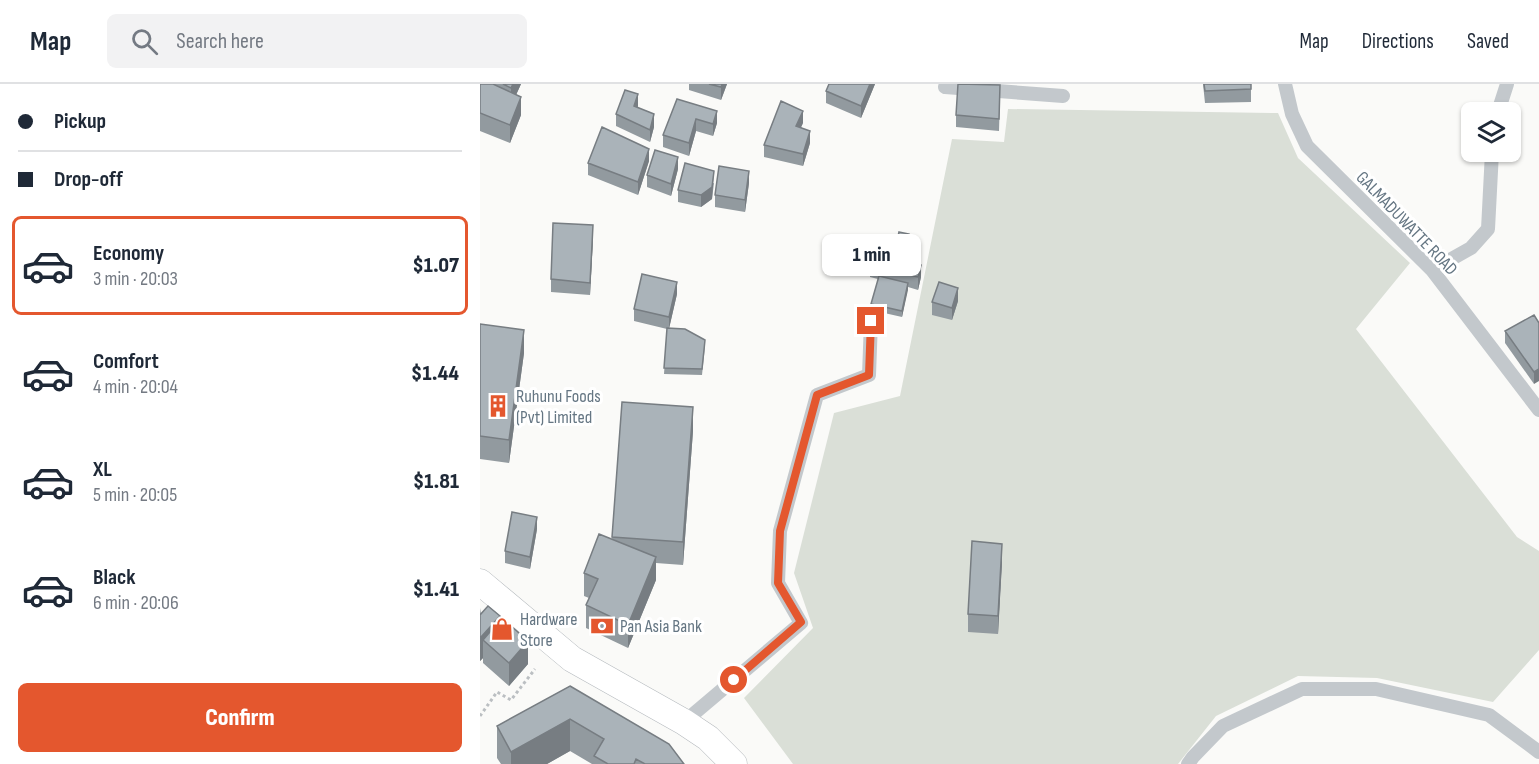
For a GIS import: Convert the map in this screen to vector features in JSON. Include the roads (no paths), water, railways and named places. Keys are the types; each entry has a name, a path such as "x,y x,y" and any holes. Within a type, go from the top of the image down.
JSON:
{"highway":[{"path":"480,582 572,659 684,722 708,738 734,764"}],"street":[{"name":"GALMADUWATTE ROAD","path":"1285,84 1292,114 1306,146 1432,270 1539,410"},
{"path":"1501,102 1507,84"},
{"path":"943,85 1063,96"},
{"path":"1432,270 1471,248 1488,229 1491,162"},
{"path":"684,722 801,622 778,583 780,531 817,395 869,375 871,321"},
{"path":"1188,764 1223,726 1302,689 1376,689 1489,715 1539,752"}],"place":[{"name":"Ruhunu Foods (Pvt) Limited","path":"498,406"},
{"name":"Pan Asia Bank","path":"602,626"},
{"name":"Hardware Store","path":"502,629"}]}
